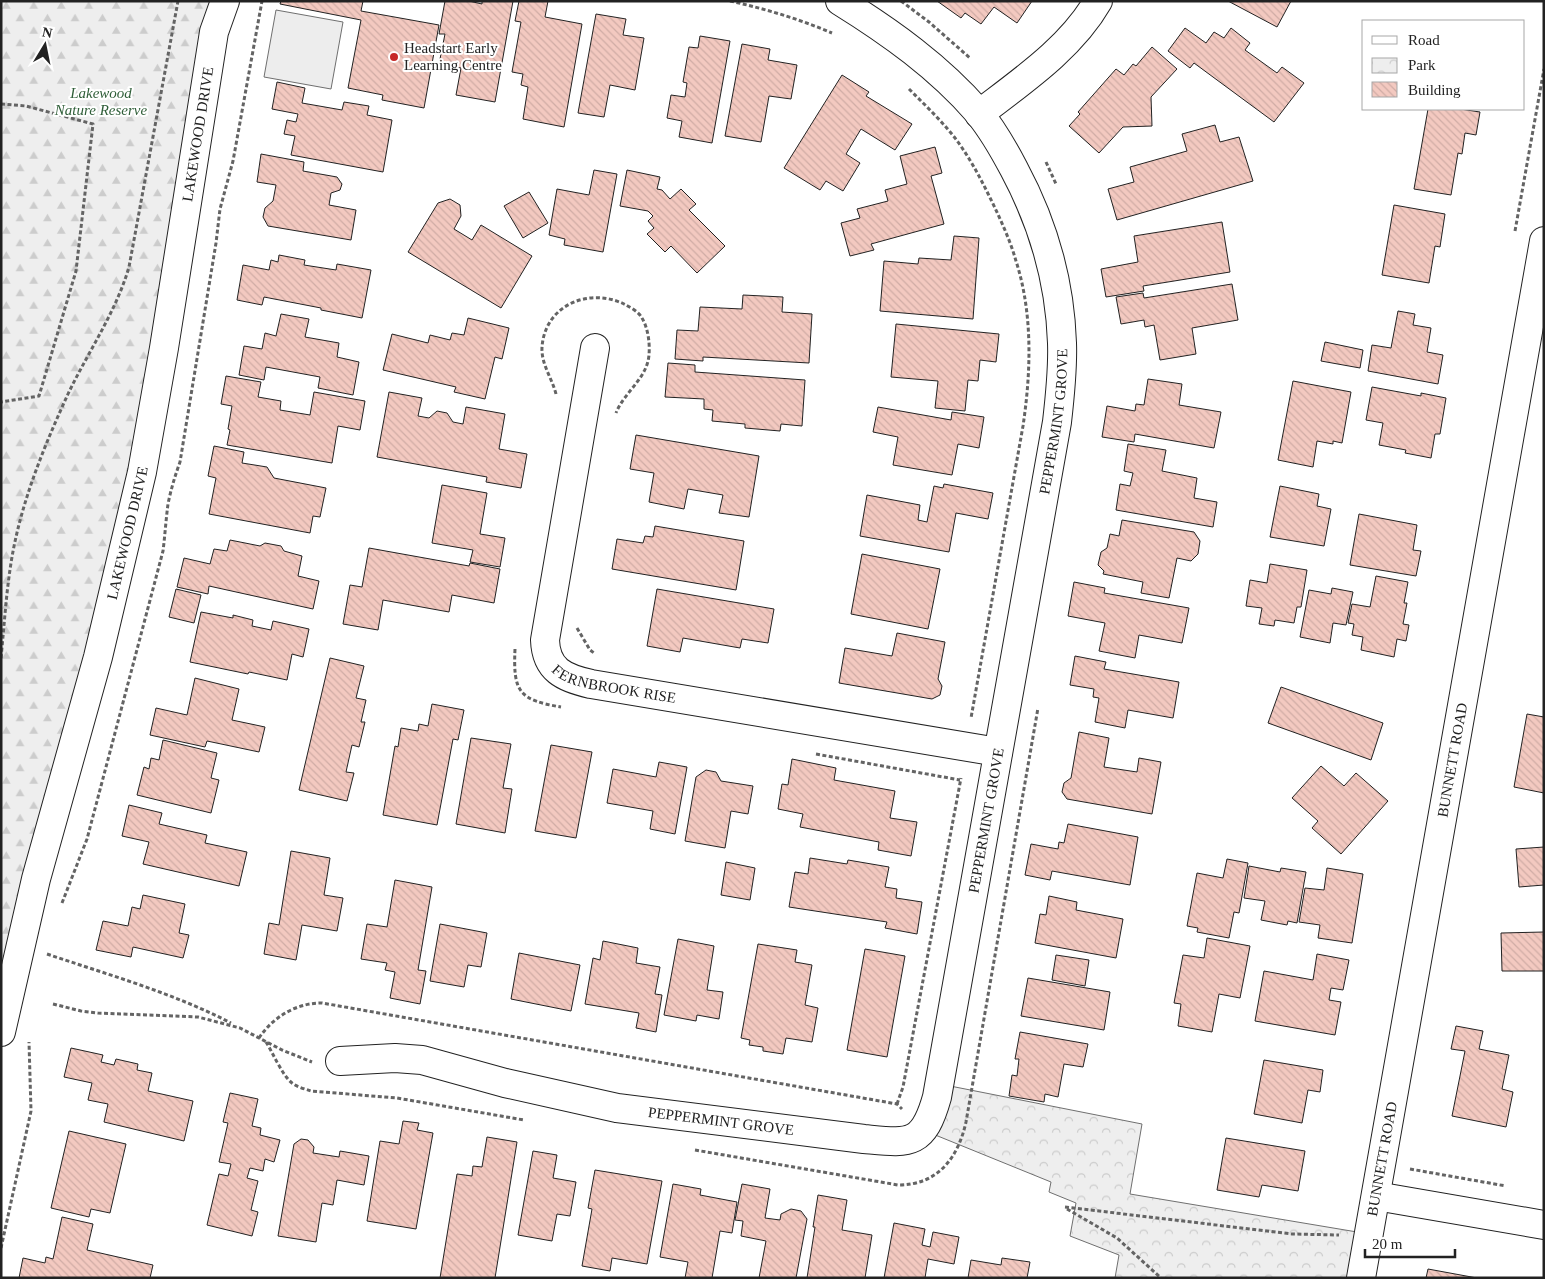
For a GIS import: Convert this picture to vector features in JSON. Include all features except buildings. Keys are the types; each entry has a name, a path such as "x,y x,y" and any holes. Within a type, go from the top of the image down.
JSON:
{"street":[{"name":"PEPPERMINT GROVE","path":"340,1061 395,1058 422,1060 505,1084 617,1108 864,1139 902,1142 916,1138 921,1134 930,1118 937,1098 1057,422 1061,383 1062,343 1058,300 1051,259 1038,221 1022,184 1003,148 979,114 951,83 875,22 840,1"},
{"path":"979,114 1052,55 1082,24 1098,1"},
{"name":"LAKEWOOD DRIVE","path":"1,1032 36,879 98,657 142,472 164,348 218,9"},
{"name":"BUNNETT ROAD","path":"1361,1278 1544,241"},
{"name":"FERNBROOK RISE","path":"595,348 544,640 547,657 555,668 567,677 591,684 998,752"},
{"path":"1376,1196 1544,1225"}],"path":[{"path":"1,658 11,565 23,506 58,417 121,291 129,267 178,1"},
{"path":"730,1 768,9 804,21 836,35"},
{"path":"908,88 938,118 958,142 980,176 1017,261 1023,288 1030,340 1027,402 971,721"},
{"path":"1,104 26,106 93,124 76,271 39,396 1,402"},
{"path":"1045,160 1060,192"},
{"path":"557,401 553,383 544,362 542,349 544,335 556,313 576,300 589,297 618,301 641,316 647,329 649,355 646,367 639,380 624,397 615,415"},
{"path":"577,620 576,626 578,631 590,650 598,655"},
{"path":"515,645 515,678 521,692 527,698 537,703 570,709"},
{"path":"693,1149 898,1185 921,1182 930,1178 938,1173 951,1159 963,1137 966,1122 1039,706"},
{"path":"814,753 960,780"},
{"path":"897,1104 905,1077 961,774"},
{"path":"47,954 206,1010 306,1061 315,1063 340,1061"},
{"path":"259,1038 265,1029 282,1015 301,1006 322,1003 897,1104 921,1134"},
{"path":"53,1004 98,1013 198,1017 240,1028"},
{"path":"266,1042 287,1078 292,1083 311,1091 396,1098 527,1120"},
{"path":"1410,1169 1515,1188"},
{"path":"1161,1278 1117,1238 1065,1207 1292,1234 1339,1234"}],"green space":[{"name":"Lakewood Nature Reserve","path":"1,1 213,1 164,348 1,1032"},
{"path":"940,1084 1142,1124 1130,1194 1369,1234 1361,1278 1115,1278 1119,1255 1070,1236 1076,1203 1049,1192 1051,1182 923,1130"}],"shaded area":[{"path":"276,10 343,22 331,89 264,77"}],"place":[{"name":"Headstart Early Learning Centre","path":"394,57"}]}
